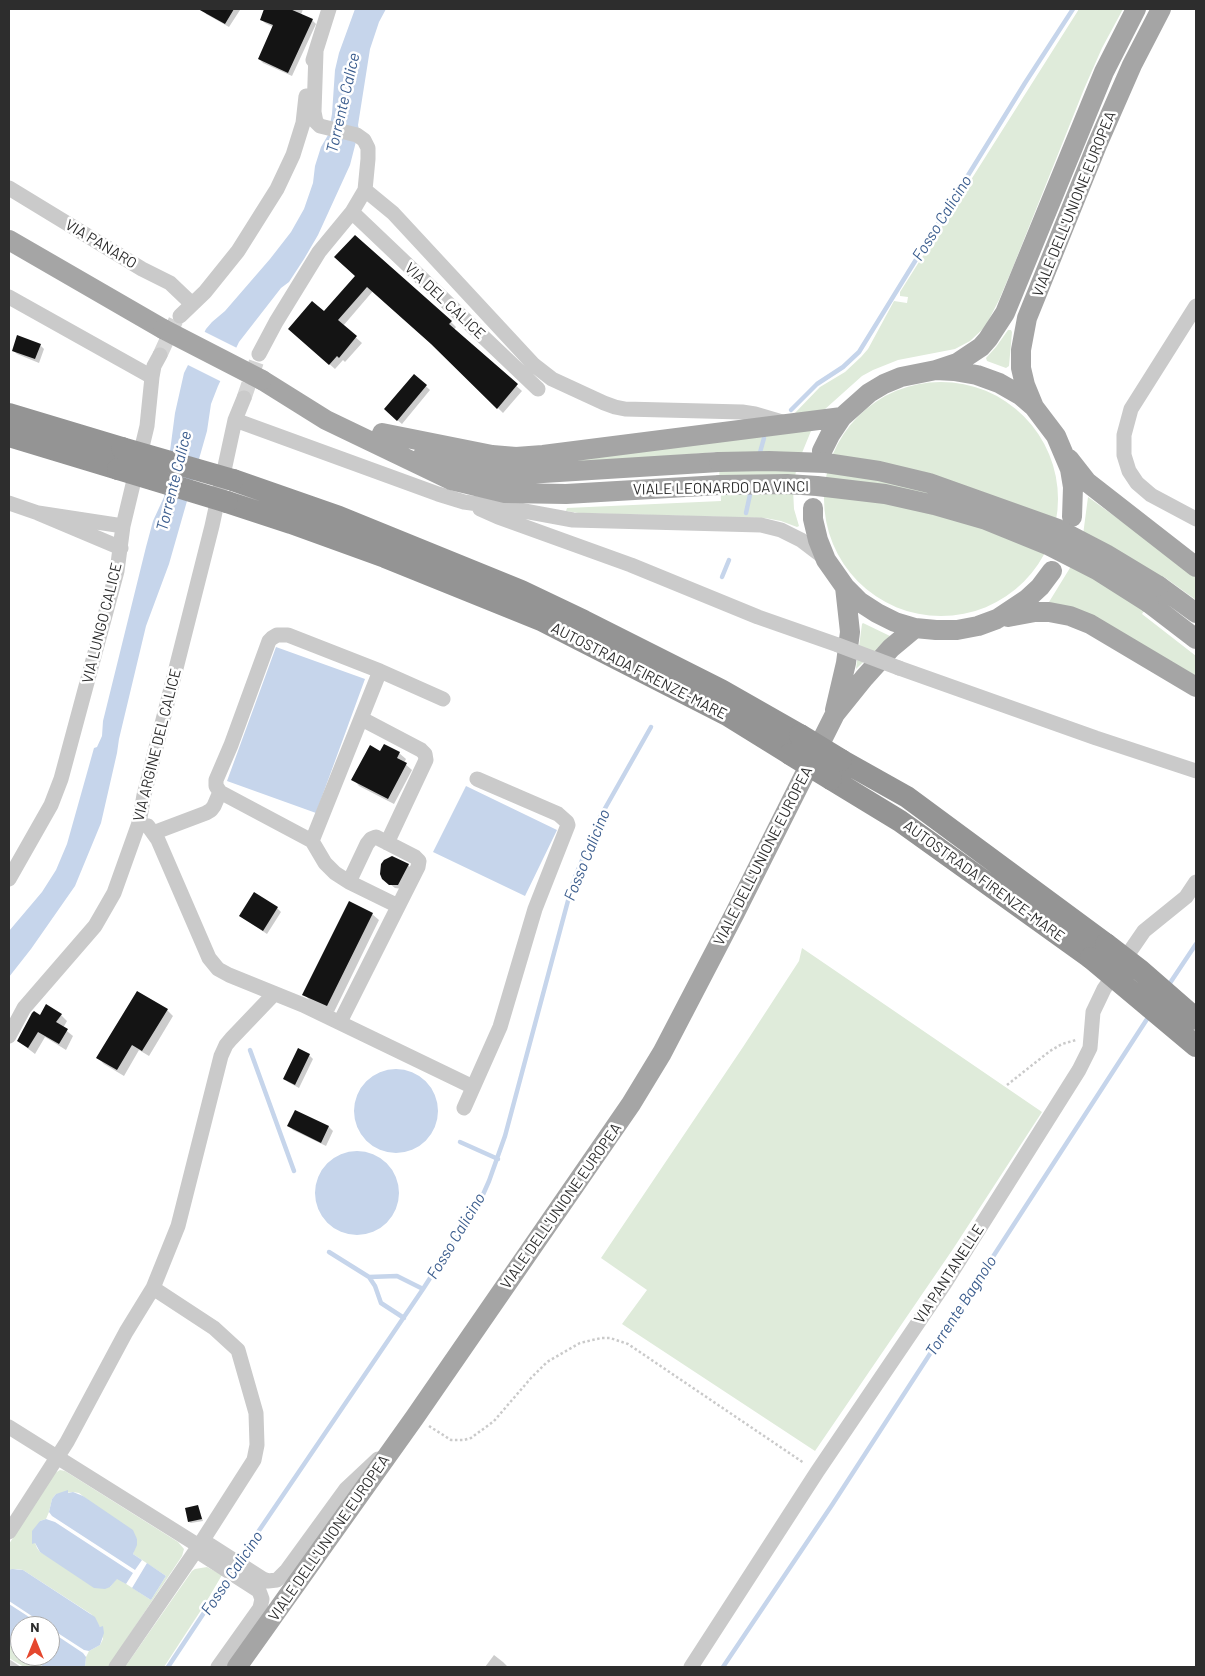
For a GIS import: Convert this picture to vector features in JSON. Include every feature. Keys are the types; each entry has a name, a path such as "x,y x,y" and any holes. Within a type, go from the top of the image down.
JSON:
{"highway":[{"name":"AUTOSTRADA FIRENZE-MARE","path":"9,414 227,502 385,557 541,620 727,716 795,745 841,760 907,797 1098,951 1196,1046"},
{"name":"AUTOSTRADA FIRENZE-MARE","path":"9,436 233,480 339,517 521,591 584,620 703,681 795,745 831,780 900,821 1098,951 1141,971 1196,1018"}],"main road":[{"name":"VIALE DELL'UNIONE EUROPEA","path":"822,451 842,417 868,393 901,377 936,370 957,363 981,347 988,339 1004,313 1104,72 1136,9"},
{"name":"VIALE DELL'UNIONE EUROPEA","path":"1034,407 1025,385 1022,368 1021,350 1027,318 1097,144 1132,65 1161,9"},
{"name":"VIALE LEONARDO DA VINCI","path":"9,240 163,329 263,381 326,420 451,480 505,493 542,494 720,485 786,484 825,486 884,494 934,505 998,525 1050,546 1097,570 1196,613"},
{"name":"VIALE DELL'UNIONE EUROPEA","path":"936,370 954,370 978,375 1000,383 1020,395 1034,407 1056,436 1070,469 1073,487 1072,517"},
{"name":"VIALE LEONARDO DA VINCI","path":"263,381 320,404 442,462 475,471 512,475 769,460 826,463 879,471 929,483 1058,530 1106,554 1154,594 1196,639"},
{"path":"382,434 492,455 516,457 842,417"},
{"path":"1064,452 1087,482 1196,567"},
{"path":"451,480 508,508"},
{"name":"VIALE DELL'UNIONE EUROPEA","path":"813,508 818,540 826,560 845,587 860,602 877,613 895,622 915,628 957,630 978,626 997,619 1028,599 1052,571"},
{"name":"VIALE DELL'UNIONE EUROPEA","path":"835,714 846,663 850,632 845,587"},
{"path":"997,619 1035,612 1049,612 1070,616 1090,624 1196,687"},
{"name":"VIALE DELL'UNIONE EUROPEA","path":"237,1667 415,1417 631,1104 662,1052 735,913 835,714 891,648 915,628"}],"street":[{"path":"180,316 205,292 238,251 277,189 294,155 303,123 308,71 329,9"},
{"path":"259,354 276,322 319,252 352,212 365,190 368,148 364,140 357,135 317,124 314,112 316,52"},
{"name":"VIA PANARO","path":"9,188 142,269 170,283 191,304"},
{"path":"365,190 393,214 534,365 552,379 615,407 742,412 755,414 789,425"},
{"name":"VIA DEL CALICE","path":"352,212 538,389"},
{"path":"9,297 152,377"},
{"path":"1196,306 1131,409 1124,435 1124,455 1129,471 1137,483 1151,495 1196,520"},
{"name":"VIA LUNGO CALICE","path":"9,879 51,806 62,780 117,571 123,526 147,426 154,366 160,355"},
{"name":"VIA ARGINE DEL CALICE","path":"9,1036 24,1008 95,926 114,893 139,823 144,795 212,526 235,420 244,398"},
{"path":"235,420 464,502 498,517 631,565 758,617 1096,738 1196,771"},
{"path":"9,502 121,548"},
{"path":"464,502 573,520 760,524 781,530 801,540 826,560"},
{"path":"38,513 123,526"},
{"path":"398,906 349,882 325,863 312,841 220,792 216,786 216,780 269,641 282,634 380,671 443,699"},
{"path":"312,841 380,671"},
{"path":"362,719 421,750 425,754 426,760 387,843"},
{"path":"464,1108 500,1027 537,904 568,825 558,814 477,780"},
{"path":"153,833 211,810 220,792"},
{"path":"140,816 158,840 212,963 228,975 303,1005 473,1087"},
{"path":"340,1022 418,867 419,861 415,857 376,837 367,844 349,882"},
{"name":"VIA PANTANELLE","path":"691,1667 817,1472 945,1283 1085,1060 1092,1036 1093,1012 1099,998 1138,938 1186,897 1196,882"},
{"path":"9,1532 67,1442 126,1332 153,1288 178,1226 221,1056 231,1039 274,994"},
{"path":"116,1667 199,1546 254,1460 258,1434 256,1413 238,1350 214,1328 153,1288"},
{"path":"9,1427 199,1546 203,1555 219,1558 257,1582 272,1581 282,1576 346,1489 396,1444"},
{"path":"218,1667 260,1608 261,1593 257,1582"}],"path":[{"path":"1007,1085 1032,1064 1062,1044 1092,1036"},
{"path":"415,1417 451,1440 471,1438 494,1421 547,1362 580,1343 610,1338 628,1344 817,1472"}],"green space":[{"path":"1079,9 1123,9 1102,48 1084,89 1013,267 985,327 970,341 955,349 898,360 873,370 862,376 824,410 793,415 820,387 845,372 861,357 868,349 894,301 907,303 908,297 900,296 900,292"},
{"path":"1008,330 1012,332 1009,366 1006,368 987,361 986,358"},
{"path":"941,382 975,387 986,391 1006,402 1024,416 1038,434 1049,454 1053,465 1058,499 1053,533 1049,544 1038,564 1024,582 1006,596 986,607 975,611 941,616 907,611 896,607 876,596 858,582 844,564 833,544 829,533 824,499 829,465 833,454 844,434 858,416 876,402 896,391 907,387"},
{"path":"811,431 797,465 793,489 794,509 799,526 797,527 765,518 578,513 566,511 567,508 721,501 718,452 587,462 569,461"},
{"path":"1088,497 1174,559 1196,578 1196,600 1164,577 1142,614 1196,656 1196,677 1049,602 1073,563 1083,535"},
{"path":"862,624 890,636 856,669"},
{"path":"802,948 1042,1112 953,1249 815,1451 622,1324 647,1290 601,1258 799,961"},
{"path":"60,1470 65,1471 178,1542 184,1549 182,1556 108,1667 85,1667 89,1651 100,1645 103,1639 100,1627 91,1614 23,1570 9,1570 9,1544 55,1473","holes":["79,1493 137,1539 133,1554 166,1576 151,1600 117,1578 110,1587 40,1552 37,1548 35,1543 40,1521 46,1519 52,1499 56,1494"]},
{"path":"207,1567 222,1575 164,1667 125,1667 192,1571"},
{"path":"22,1666 44,1667 24,1667"}],"water":[{"name":"Torrente Calice","path":"355,9 386,9 379,22 370,49 358,125 359,130 350,165 318,235 304,259 289,282 281,288 239,342 218,386 211,404 207,431 169,564 146,626 101,823 75,886 9,977 9,931 42,892 56,870 67,844 94,748 97,747 102,736 103,721 146,547 153,521 164,497 175,413 184,373 206,329 225,311 270,259 291,232 304,209 313,183 315,166 321,147 328,135 332,114 335,70"},
{"path":"276,647 365,679 316,813 227,781"},
{"path":"466,786 557,830 525,896 433,852"},
{"path":"396,1069 412,1072 426,1081 435,1095 438,1111 435,1127 426,1141 412,1150 396,1153 380,1150 366,1141 357,1127 354,1111 357,1095 366,1081 380,1072"},
{"path":"357,1151 373,1154 387,1163 396,1177 399,1193 396,1209 387,1223 373,1232 357,1235 341,1232 327,1223 318,1209 315,1193 318,1177 327,1163 341,1154"},
{"path":"68,1490 68,1493 73,1492 83,1496 133,1530 137,1539 137,1545 133,1554 142,1560 135,1570 52,1516 49,1512 52,1499 56,1494"},
{"path":"46,1519 55,1522 133,1573 126,1584 117,1579 110,1587 105,1589 94,1588 40,1552 35,1543 32,1544 32,1531 40,1521"},
{"path":"147,1563 166,1576 151,1600 132,1588"},
{"path":"9,1570 23,1570 95,1617 100,1627 103,1626 104,1633 100,1645 89,1651 84,1650 60,1634 60,1616 32,1616 9,1601"},
{"path":"9,1604 28,1616 10,1616 9,1644"},
{"path":"60,1638 86,1657 85,1667 42,1666 60,1666"}],"pier":[{"path":"203,331 239,349 222,382 186,364"}],"building":[{"path":"198,9 234,9 225,24"},
{"path":"264,9 290,9 313,19 288,73 258,59 273,25 260,20"},
{"path":"355,235 452,321 449,324 518,384 497,409 431,344 367,287 338,320 357,336 339,358 337,356 329,365 288,329 312,301 324,311 355,276 334,257"},
{"path":"17,335 41,344 35,359 12,351"},
{"path":"414,374 427,385 397,421 384,409"},
{"path":"384,744 400,752 397,758 407,763 388,799 351,780 370,745 380,751"},
{"path":"392,856 409,864 398,885 389,885 382,879 380,874 381,864"},
{"path":"254,892 278,907 263,931 239,916"},
{"path":"349,901 373,913 327,1006 302,995"},
{"path":"137,991 168,1009 142,1051 132,1045 117,1070 96,1058"},
{"path":"46,1004 62,1014 56,1022 68,1029 59,1044 38,1032 28,1048 17,1041 32,1013 34,1011 40,1015"},
{"path":"298,1048 310,1054 295,1085 283,1079"},
{"path":"295,1110 329,1126 321,1143 287,1126"},
{"path":"198,1505 202,1519 188,1522 185,1508"}],"waterway":[{"name":"Fosso Calicino","path":"791,410 817,384 843,367 859,352 1025,83 1073,9"},
{"name":"Fosso Calicino","path":"759,456 764,438"},
{"name":"Fosso Calicino","path":"746,513 751,490"},
{"name":"Fosso Calicino","path":"722,577 729,560"},
{"name":"Fosso Calicino","path":"239,1560 423,1289 481,1199 505,1136 573,882 599,819 651,727"},
{"name":"Torrente Bagnolo","path":"1168,986 1196,944"},
{"name":"Torrente Bagnolo","path":"723,1667 832,1505 1149,1016"},
{"path":"250,1050 294,1171"},
{"path":"460,1142 498,1159"},
{"path":"329,1252 369,1277 397,1276 423,1289"},
{"path":"369,1277 375,1286 381,1303 404,1318"},
{"name":"Fosso Calicino","path":"168,1667 229,1575"}],"tunnel":[{"path":"160,355 176,320 180,316"},
{"path":"244,398 259,354"}]}
